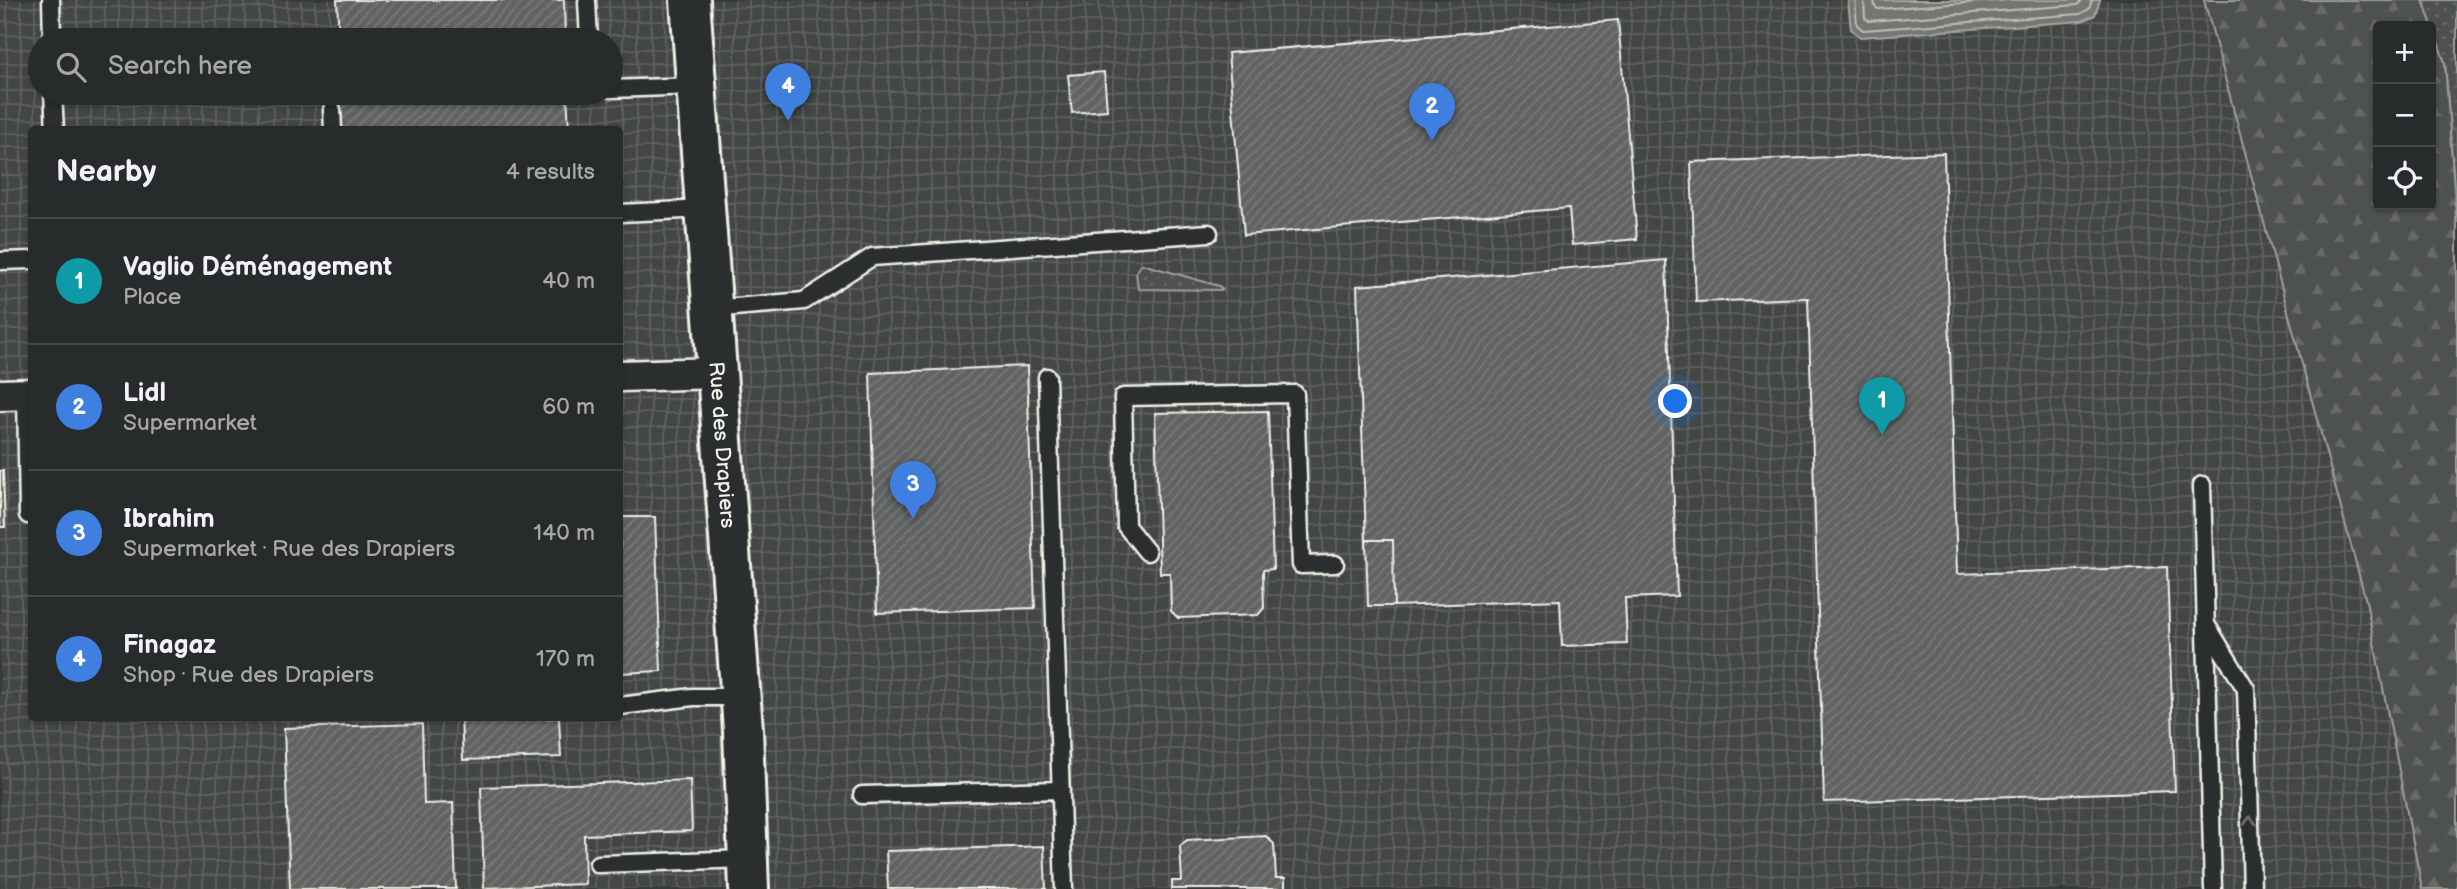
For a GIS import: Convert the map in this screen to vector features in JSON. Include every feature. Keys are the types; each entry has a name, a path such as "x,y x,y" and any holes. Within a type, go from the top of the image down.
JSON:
{"street":[{"name":"Rue des Drapiers","path":"691,1 740,697 749,874"},
{"path":"623,376 717,373"}],"lane":[{"path":"51,0 52,28"},
{"path":"587,1 588,28"},
{"path":"623,89 697,86"},
{"path":"53,105 54,126"},
{"path":"332,110 333,126"},
{"path":"623,213 706,209"},
{"path":"712,309 804,302 872,257 1209,233"},
{"path":"0,261 28,260"},
{"path":"1047,377 1065,889"},
{"path":"1147,552 1126,526 1123,397 1295,394 1301,565 1335,564"},
{"path":"19,395 28,515"},
{"path":"2202,485 2213,889"},
{"path":"2206,623 2246,689 2252,889"},
{"path":"623,706 694,697 740,697"},
{"path":"862,795 1061,790"},
{"path":"598,864 749,874"}],"shaded area":[{"path":"0,0 2204,0 2366,601 2422,889 0,889"}],"green space":[{"path":"2204,0 2423,0 2430,21 2373,21 2373,210 2436,210 2436,37 2445,63 2457,229 2457,889 2422,889 2366,601"},
{"path":"2423,0 2457,0 2457,229 2445,63 2436,37 2436,21 2430,21"},
{"path":"1142,264 1219,286 1223,290 1138,289 1136,272"}],"water":[{"path":"1848,0 2100,0 2095,15 2082,21 1860,37 1851,29"}],"building":[{"path":"337,0 564,0 565,28 338,28"},
{"path":"1618,20 1637,239 1572,245 1569,208 1244,235 1228,53"},
{"path":"1104,72 1107,110 1072,113 1068,75"},
{"path":"341,105 568,105 569,126 342,126"},
{"path":"1944,153 1957,574 2167,567 2175,791 1824,802 1808,298 1696,302 1691,162"},
{"path":"1666,260 1677,596 1625,598 1627,644 1562,646 1560,600 1394,606 1393,540 1366,540 1357,286"},
{"path":"1027,366 1035,608 877,613 870,373"},
{"path":"1268,411 1273,569 1263,570 1264,608 1258,615 1178,618 1171,611 1170,573 1160,573 1155,413"},
{"path":"3,470 5,527 0,527 0,471"},
{"path":"623,517 655,517 661,671 623,673"},
{"path":"1366,540 1393,540 1394,606 1368,606"},
{"path":"461,721 559,721 561,757 463,760"},
{"path":"422,724 424,804 453,803 456,889 290,889 284,728"},
{"path":"690,780 692,831 584,835 585,884 484,888 481,787"},
{"path":"1266,836 1274,844 1276,878 1285,878 1285,889 1172,889 1172,881 1182,881 1180,846 1187,840"},
{"path":"1044,846 1046,889 888,889 886,851"}],"place":[{"name":"Finagaz","path":"788,121"},
{"name":"Lidl","path":"1432,141"},
{"name":"Vaglio Déménagement","path":"1882,435"},
{"name":"Ibrahim","path":"913,519"}]}
